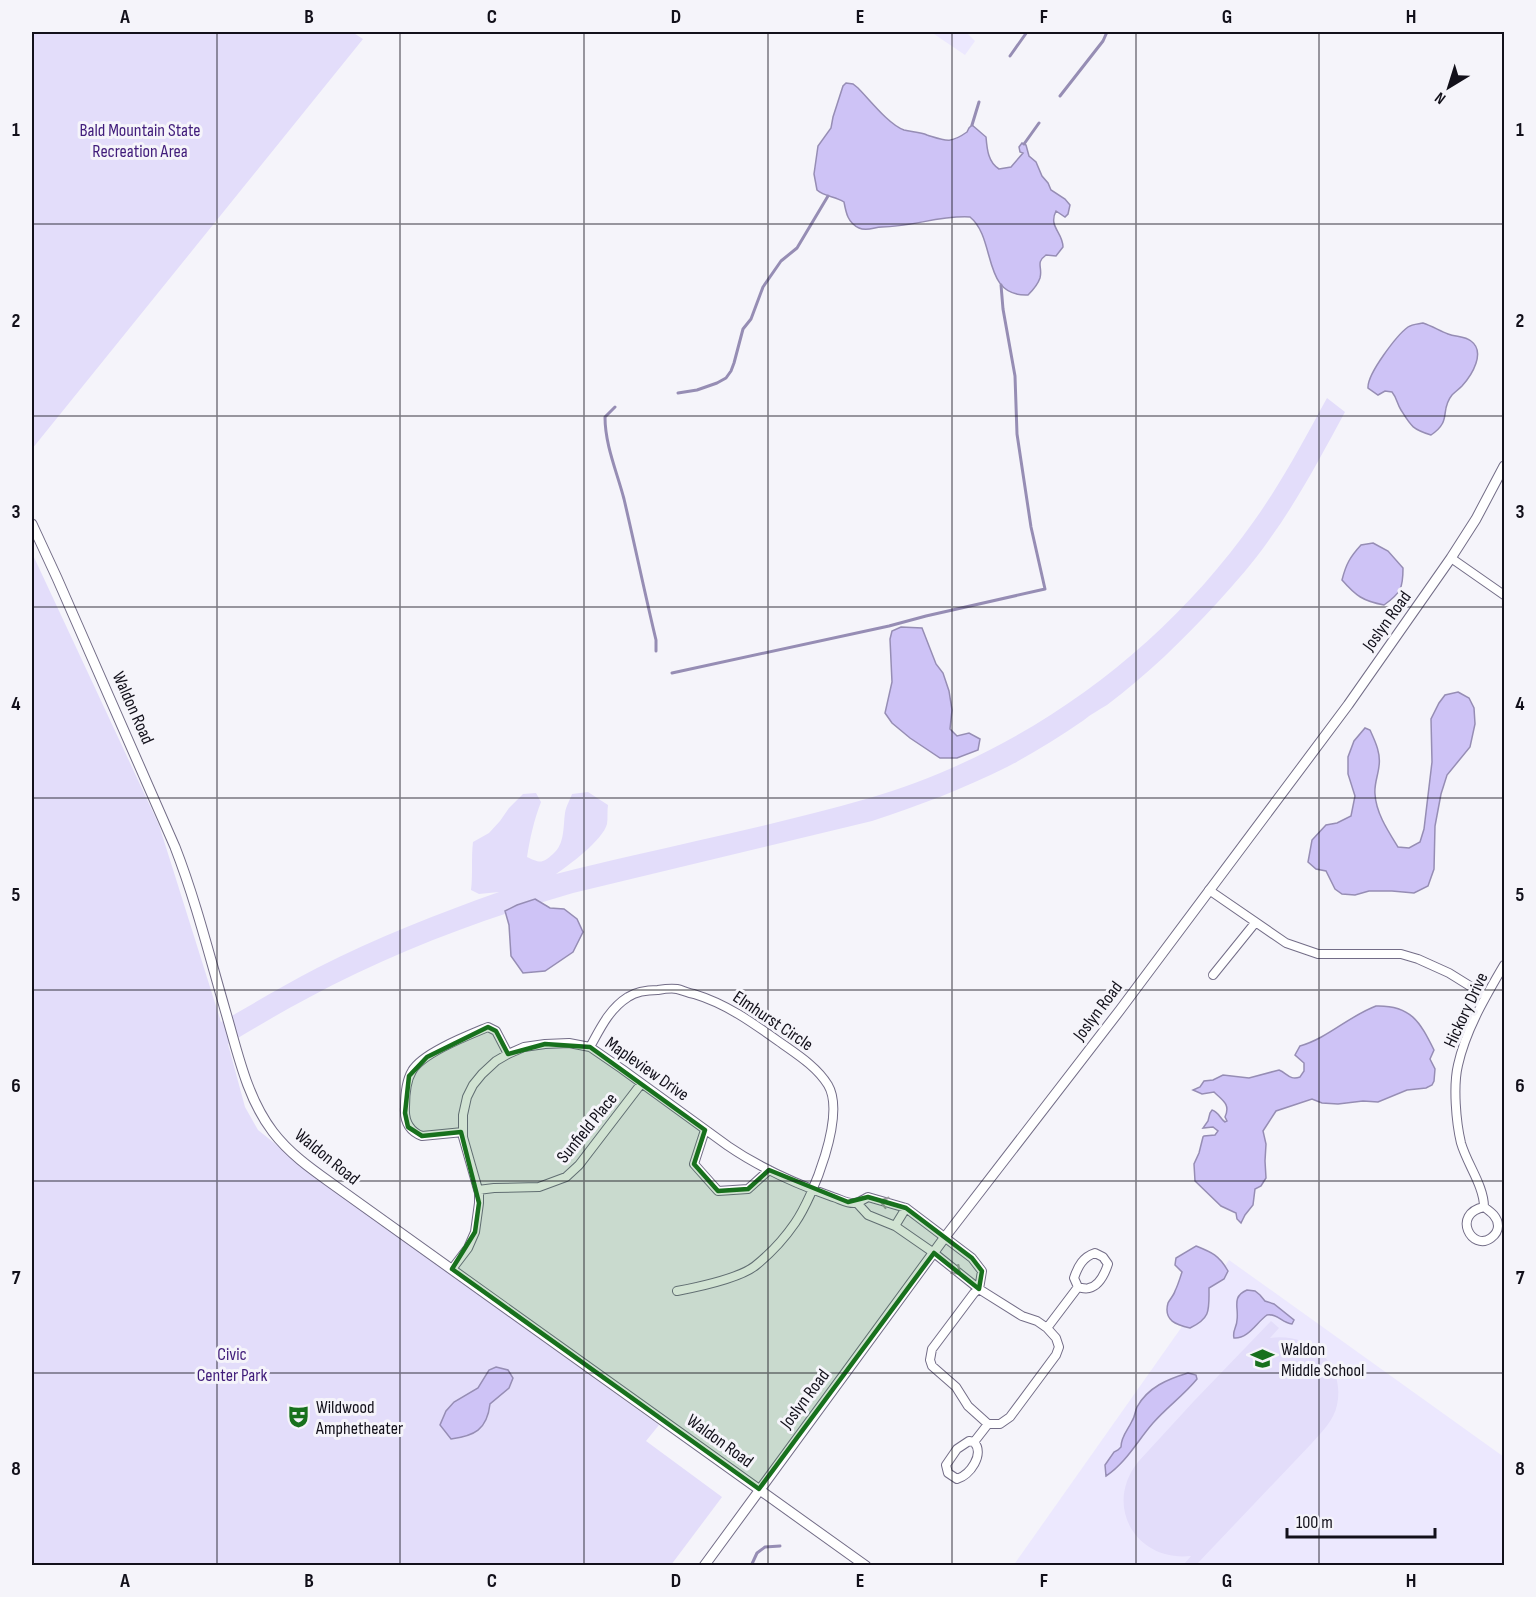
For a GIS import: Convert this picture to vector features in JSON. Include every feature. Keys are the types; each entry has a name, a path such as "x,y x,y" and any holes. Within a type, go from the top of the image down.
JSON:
{"street":[{"name":"Joslyn Road","path":"704,1566 945,1238 1120,1010 1348,705 1451,558 1476,519 1504,466"},
{"name":"Waldon Road","path":"32,525 175,847 192,896 250,1091 261,1114 278,1138 298,1158 866,1566"},
{"path":"1451,558 1504,595"},
{"path":"1209,890 1286,944 1318,954 1401,954 1449,973 1486,996"},
{"path":"1214,975 1255,923"},
{"name":"Hickory Drive","path":"1484,1207 1481,1189 1458,1132 1456,1084 1458,1066 1468,1033 1504,965"},
{"name":"Elmhurst Circle","path":"590,1047 608,1014 628,997 646,990 676,989 727,1007 752,1022 813,1066 829,1086 834,1100 831,1131 812,1190"},
{"path":"463,1132 422,1136 408,1127 405,1101 412,1069 445,1046 488,1027 496,1031 508,1054"},
{"name":"Mapleview Drive","path":"452,1269 468,1248 475,1232 479,1203 478,1190 463,1137 463,1115 467,1097 473,1085 496,1061 508,1054 524,1047 569,1043 590,1047 745,1158 769,1170 812,1190 848,1202 856,1203 868,1197 906,1208 972,1258 982,1271 979,1290"},
{"name":"Sunfield Place","path":"478,1190 539,1187 566,1177 579,1165 642,1084"},
{"path":"705,1130 694,1164 718,1191 748,1190 769,1170"},
{"path":"677,1291 727,1279 753,1268 781,1242 796,1222 812,1190"},
{"name":"Mapleview Drive","path":"856,1203 868,1215 896,1226 934,1253 979,1290"},
{"name":"Hickory Drive","path":"1484,1207 1495,1216 1498,1227 1493,1237 1480,1241 1472,1237 1467,1229 1467,1219 1477,1209 1484,1207"},
{"path":"896,1226 906,1208"},
{"path":"1095,1253 1103,1257 1108,1264 1104,1275 1088,1289 1078,1287 1074,1278 1082,1262 1088,1255 1095,1253"},
{"path":"1047,1328 1078,1287"},
{"path":"979,1290 1022,1316 1037,1321 1047,1328 1058,1344 1056,1355 1010,1417 1000,1424 988,1424 968,1406 956,1387 932,1366 930,1360 932,1349 974,1293 979,1290"},
{"path":"974,1442 988,1424"},
{"path":"969,1441 974,1442 979,1451 969,1473 957,1479 948,1473 946,1465 957,1449 969,1441"}],"highlighted area":[{"path":"488,1027 496,1031 508,1054 545,1044 590,1047 705,1130 694,1164 718,1191 748,1189 769,1170 848,1202 868,1197 906,1208 972,1258 982,1271 979,1289 934,1253 759,1489 452,1269 475,1232 479,1203 461,1132 422,1136 408,1127 405,1113 409,1076 427,1057"}],"shaded area":[{"path":"931,32 966,32 975,41 965,55"},
{"path":"846,83 858,88 886,117 904,130 952,140 967,132 972,125 986,137 990,159 999,169 1011,167 1023,153 1020,152 1019,147 1022,143 1026,145 1029,156 1036,162 1051,190 1070,205 1065,217 1056,211 1054,217 1063,247 1056,256 1046,255 1041,260 1040,278 1028,295 1013,293 1003,287 996,277 984,239 970,217 862,229 850,220 844,202 817,190 814,174 818,146 831,128 843,86"},
{"path":"1423,323 1448,334 1469,339 1477,351 1473,370 1448,401 1442,425 1431,435 1416,429 1410,423 1392,392 1385,391 1378,395 1368,388 1377,365 1397,338 1410,326"},
{"path":"1373,543 1388,551 1403,568 1400,590 1384,605 1360,597 1342,580 1345,569 1357,549 1361,545"},
{"path":"901,627 922,628 949,691 952,710 950,729 957,736 969,733 980,739 978,750 957,758 940,758 910,738 892,723 885,713 892,682 890,639 892,631"},
{"path":"1458,692 1469,698 1474,708 1475,724 1470,747 1447,775 1441,794 1435,826 1434,869 1428,886 1414,893 1369,891 1355,895 1342,894 1335,889 1326,871 1316,869 1308,862 1312,840 1326,825 1337,823 1351,816 1355,796 1348,774 1348,757 1354,741 1365,728 1370,730 1379,756 1375,790 1378,808 1383,822 1398,847 1409,848 1420,842 1424,829 1432,762 1431,719 1445,695"},
{"path":"535,899 550,908 564,909 577,919 583,932 573,952 545,971 523,973 511,956 509,925 505,911"},
{"path":"1376,1006 1388,1006 1406,1012 1424,1031 1434,1050 1430,1059 1435,1069 1432,1085 1407,1090 1378,1102 1338,1104 1322,1103 1312,1099 1276,1111 1263,1131 1266,1144 1266,1178 1261,1186 1255,1189 1253,1205 1241,1223 1236,1213 1221,1206 1195,1181 1194,1164 1203,1137 1215,1135 1218,1131 1213,1127 1203,1128 1212,1110 1225,1122 1227,1121 1225,1117 1227,1109 1225,1103 1214,1092 1202,1094 1193,1090 1200,1087 1204,1081 1223,1075 1249,1078 1279,1070 1291,1077 1300,1077 1304,1071 1304,1063 1295,1055 1300,1046 1320,1038"},
{"path":"1196,1246 1214,1255 1228,1271 1224,1279 1209,1288 1209,1308 1205,1317 1190,1328 1172,1321 1167,1309 1182,1272 1175,1265 1176,1258"},
{"name":"Waldon Middle School","path":"1229,1260 1504,1457 1504,1565 1013,1566"},
{"path":"1247,1290 1255,1291 1265,1301 1274,1304 1294,1320 1292,1324 1274,1315 1267,1315 1244,1336 1234,1338 1237,1299"},
{"path":"496,1367 508,1370 513,1378 509,1388 490,1404 486,1420 478,1430 466,1436 451,1439 440,1425 446,1411 454,1402 478,1388 489,1370"},
{"path":"1188,1373 1196,1375 1197,1379 1153,1423 1120,1465 1106,1476 1105,1465 1114,1452 1121,1447 1123,1436 1142,1400 1159,1385"}],"green space":[{"name":"Bald Mountain State Recreation Area","path":"32,32 352,32 363,39 32,449"},
{"name":"Civic Center Park","path":"1327,398 1345,412 1290,509 1250,565 1191,630 1136,682 1107,705 1037,750 957,790 872,821 573,893 471,926 404,952 339,982 228,1044 245,1107 258,1130 329,1187 659,1425 646,1441 722,1497 671,1565 32,1565 32,553 159,825 221,1022 339,957 407,927 499,892 479,894 471,890 473,842 489,833 523,794 536,793 541,802 527,857 538,861 549,857 560,845 566,810 572,794 588,792 608,805 607,824 599,837 556,874 780,822 866,799 924,780 979,755 1033,726 1084,693 1131,655 1176,614 1217,569 1274,491"},
{"path":"1271,1321 1279,1328 1270,1338 1284,1337 1311,1345 1330,1364 1336,1376 1337,1405 1320,1435 1196,1565 1188,1565 1185,1563 1191,1556 1171,1555 1155,1550 1141,1540 1131,1528 1125,1513 1124,1496 1128,1479 1138,1462"}],"waterway":[{"path":"1010,56 1027,32"},
{"path":"1060,96 1103,41 1107,32"},
{"path":"972,125 979,102"},
{"path":"1024,144 1039,123"},
{"path":"678,393 697,390 726,378 734,363 743,329 751,319 763,287 781,261 797,248 828,196"},
{"path":"672,673 889,626 1045,589 1031,527 1017,434 1015,376 1001,285"},
{"path":"615,407 605,417 607,438 624,499 656,640 656,651"},
{"path":"751,1566 757,1553 765,1547 780,1546"}],"place":[{"name":"Waldon Middle School","path":"1263,1359"},
{"name":"Wildwood Amphetheater","path":"298,1417"}]}
